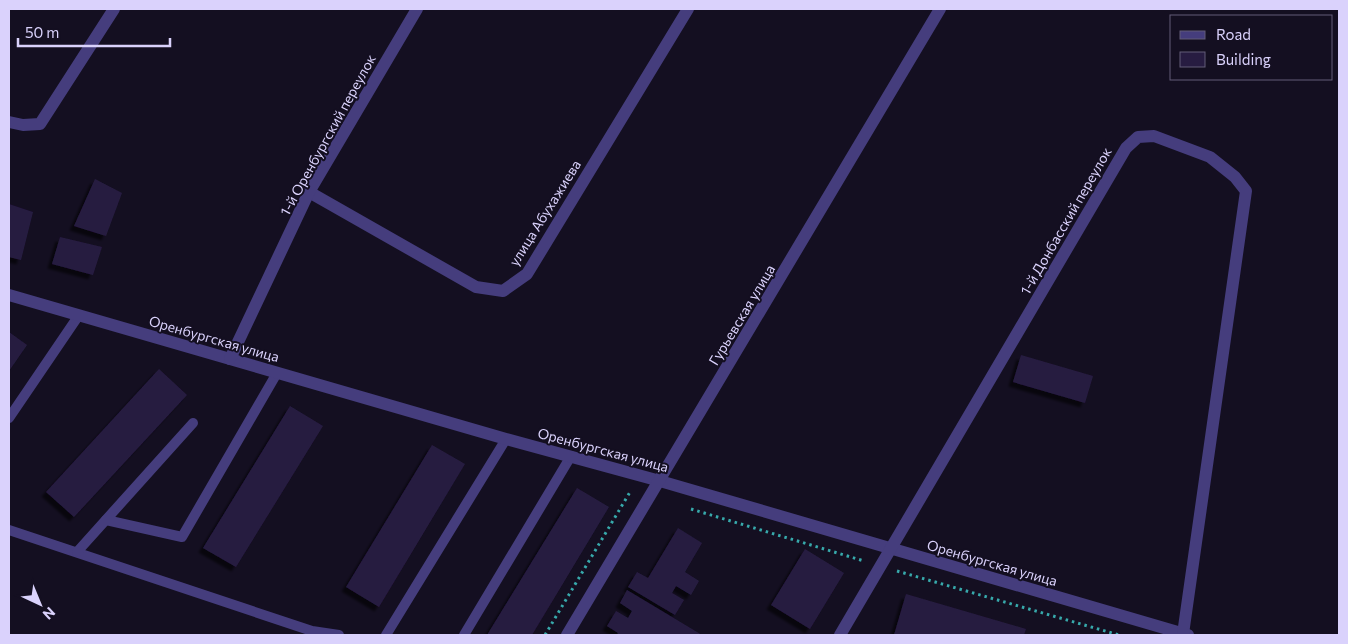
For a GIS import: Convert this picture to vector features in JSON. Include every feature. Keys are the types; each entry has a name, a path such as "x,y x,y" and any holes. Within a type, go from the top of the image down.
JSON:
{"street":[{"path":"9,122 23,125 40,124 114,9"},
{"name":"1-й Оренбургский переулок","path":"230,359 309,192 417,9"},
{"name":"улица Абухажиева","path":"309,192 476,287 503,291 527,274 688,9"},
{"name":"Гурьевская улица","path":"568,635 940,9"},
{"name":"1-й Донбасский переулок","path":"840,635 1126,148 1138,137 1154,136 1210,157 1235,177 1246,191 1186,634"},
{"name":"Оренбургская улица","path":"9,295 1186,634"}],"lane":[{"path":"9,418 79,315"},
{"path":"106,520 182,537 277,372"},
{"path":"77,552 193,423"},
{"path":"386,635 506,439"},
{"path":"464,635 571,456"},
{"path":"9,530 312,631 339,635"}],"path":[{"path":"622,489 651,497"},
{"path":"545,635 630,492"},
{"path":"689,509 1119,635"}],"building":[{"path":"95,179 122,193 106,236 74,226"},
{"path":"9,204 33,212 21,260 9,257"},
{"path":"60,237 102,247 93,275 52,264"},
{"path":"9,332 27,345 9,371"},
{"path":"1021,355 1093,376 1085,403 1013,382"},
{"path":"159,369 187,395 74,517 46,492"},
{"path":"290,406 323,426 236,567 203,548"},
{"path":"432,445 465,464 379,607 346,587"},
{"path":"577,488 609,507 532,635 487,635"},
{"path":"678,528 702,543 685,572 699,581 691,595 676,586 672,593 684,600 675,615 628,587 637,572 648,578"},
{"path":"805,549 844,573 810,629 771,605"},
{"path":"627,590 702,635 617,635 618,633 607,626 616,611 628,618 632,611 620,603"},
{"path":"906,594 1026,629 1024,635 894,635"}]}
